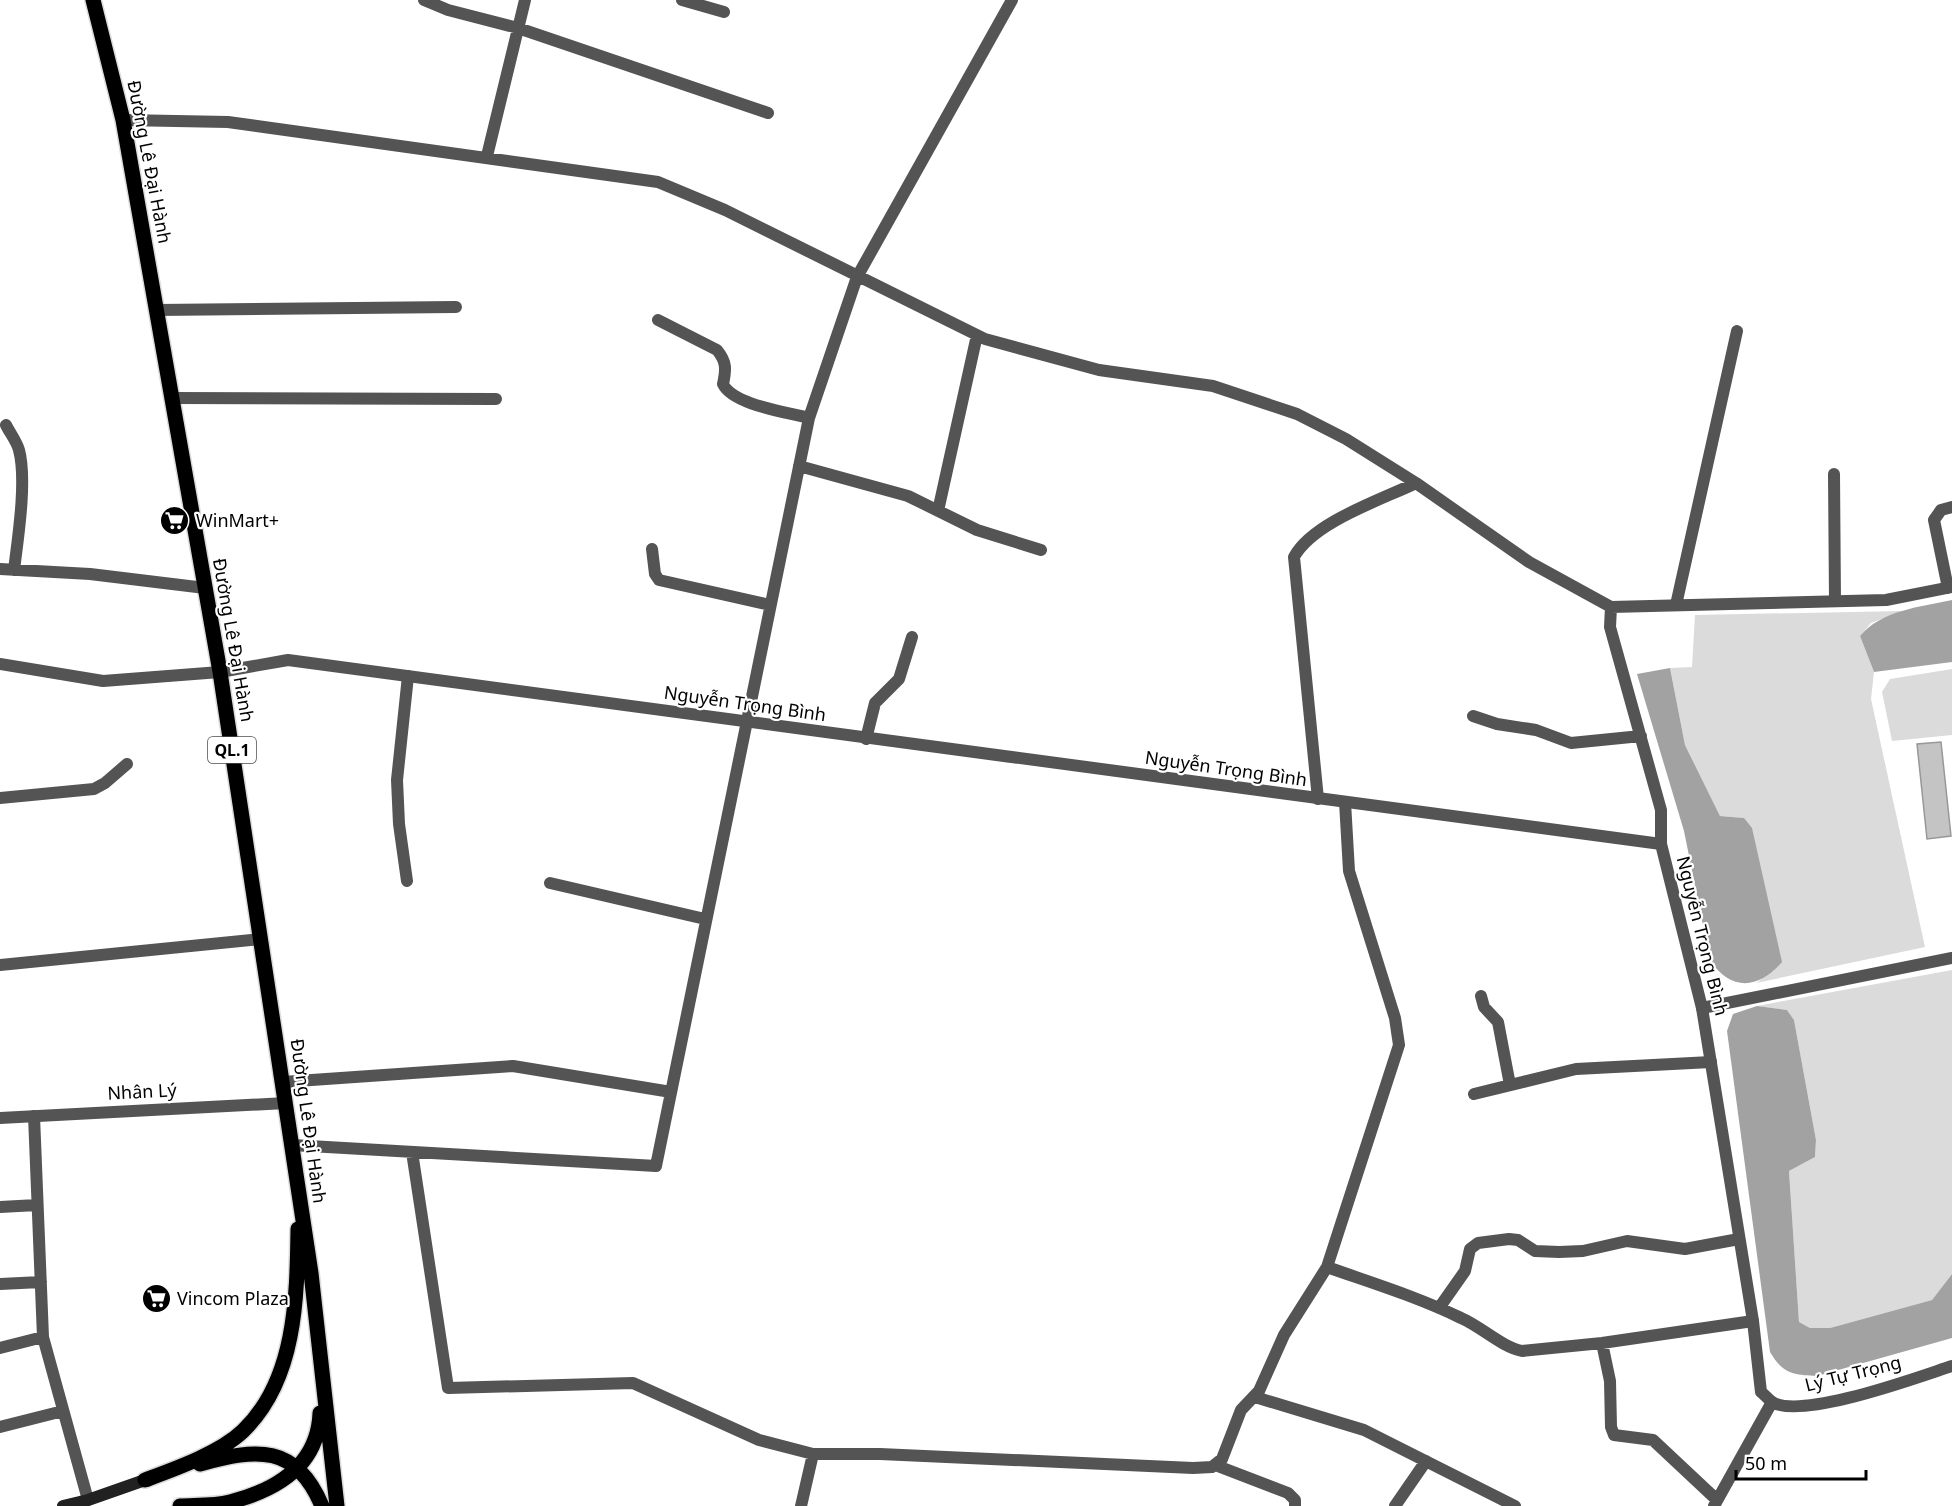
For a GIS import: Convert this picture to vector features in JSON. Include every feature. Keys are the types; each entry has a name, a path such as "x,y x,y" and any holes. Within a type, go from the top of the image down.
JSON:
{"main road":[{"name":"Đường Lê Đại Hành","path":"93,0 123,120 220,672 311,1273 337,1506"},
{"path":"63,1506 88,1500 193,1462 242,1432 273,1391 286,1355 297,1292 298,1184"},
{"path":"180,1506 229,1502 279,1483 309,1456 319,1428 321,1369"},
{"path":"145,1480 230,1455 276,1454 297,1467 314,1487 322,1506"}],"street":[{"path":"424,0 448,10 518,28 768,113"},
{"path":"487,156 525,0"},
{"path":"682,0 724,12"},
{"path":"292,1145 656,1166 809,418 857,277 1012,0"},
{"path":"123,120 228,122 487,156 657,182 725,210 977,335 1099,370 1213,386 1297,414 1346,439 1416,483 1529,562 1611,607 1886,600 1950,588 1934,520 1941,510 1952,507"},
{"path":"156,310 456,307"},
{"path":"658,320 717,350 724,358 726,366 723,384 730,394 747,402 809,418"},
{"path":"1676,605 1737,331"},
{"path":"938,511 977,335"},
{"path":"172,398 496,399"},
{"path":"6,425 19,449 21,468 20,523 14,570"},
{"path":"799,466 884,488 977,530 1041,549"},
{"path":"1834,474 1835,602"},
{"path":"1318,799 1294,557 1305,542 1339,520 1416,483"},
{"path":"652,549 655,574 659,580 770,604"},
{"path":"0,569 90,574 205,588"},
{"path":"1611,607 1610,627 1661,810 1661,844"},
{"path":"866,739 875,704 899,679 912,637"},
{"name":"Nguyễn Trọng Bình","path":"0,664 103,681 220,672 288,660 1661,844 1702,1008 1754,1321 1761,1392 1772,1402"},
{"path":"407,881 399,824 397,780 408,676"},
{"path":"1473,717 1497,724 1536,730 1571,743 1641,736"},
{"path":"0,798 86,791 105,783 127,764"},
{"path":"1215,1465 1222,1459 1240,1410 1255,1397 1284,1335 1327,1268 1395,1061 1399,1038 1349,871 1345,802"},
{"path":"550,883 705,919"},
{"path":"0,965 261,939"},
{"path":"1702,1008 1952,958"},
{"path":"1481,996 1484,1007 1498,1022 1510,1085"},
{"path":"1474,1094 1595,1066 1711,1062"},
{"path":"283,1082 513,1066 670,1092"},
{"name":"Nhân Lý","path":"0,1118 286,1102"},
{"path":"34,1116 43,1337 88,1500"},
{"path":"412,1152 448,1388 633,1383 759,1440 813,1454 880,1454 1193,1468 1215,1465 1288,1493 1295,1500 1295,1506"},
{"path":"0,1207 38,1205"},
{"path":"1439,1308 1465,1271 1470,1249 1478,1243 1518,1240 1535,1251 1558,1252 1583,1251 1628,1241 1685,1249 1739,1239"},
{"path":"1327,1268 1439,1308 1484,1329 1509,1347 1522,1351 1602,1343 1754,1321"},
{"path":"0,1284 41,1282"},
{"path":"0,1348 43,1337"},
{"path":"1602,1343 1611,1381 1611,1428 1614,1435 1653,1440 1715,1503 1772,1402"},
{"name":"Lý Tự Trọng","path":"1772,1402 1806,1406 1833,1401 1952,1366"},
{"path":"1255,1397 1364,1430 1515,1506"},
{"path":"0,1427 63,1411"},
{"path":"801,1506 813,1454"},
{"path":"1395,1506 1426,1461"}],"shaded area":[{"path":"1952,600 1952,662 1874,672 1860,636 1869,627 1879,620 1902,611"},
{"path":"1903,611 1871,623 1860,636 1874,672 1871,699 1925,947 1756,983 1774,971 1744,818 1720,816 1685,745 1670,668 1692,667 1695,615"},
{"path":"1670,668 1685,745 1720,816 1744,818 1752,828 1782,962 1764,978 1754,982 1736,982 1726,977 1710,960 1684,831 1637,674"},
{"path":"1952,669 1952,735 1892,741 1882,692 1890,679"},
{"path":"1952,970 1952,1274 1932,1300 1830,1328 1810,1328 1799,1322 1789,1171 1815,1157 1816,1140 1794,1020 1787,1010 1757,1006"},
{"path":"1757,1006 1787,1010 1794,1020 1816,1140 1815,1157 1789,1171 1799,1322 1810,1328 1830,1328 1932,1300 1952,1274 1952,1338 1817,1376 1789,1372 1779,1365 1770,1352 1727,1031 1733,1014"}],"building":[{"path":"1941,742 1951,836 1927,839 1917,744"}],"place":[{"name":"WinMart+","path":"175,521"},
{"name":"Vincom Plaza","path":"156,1299"}]}
